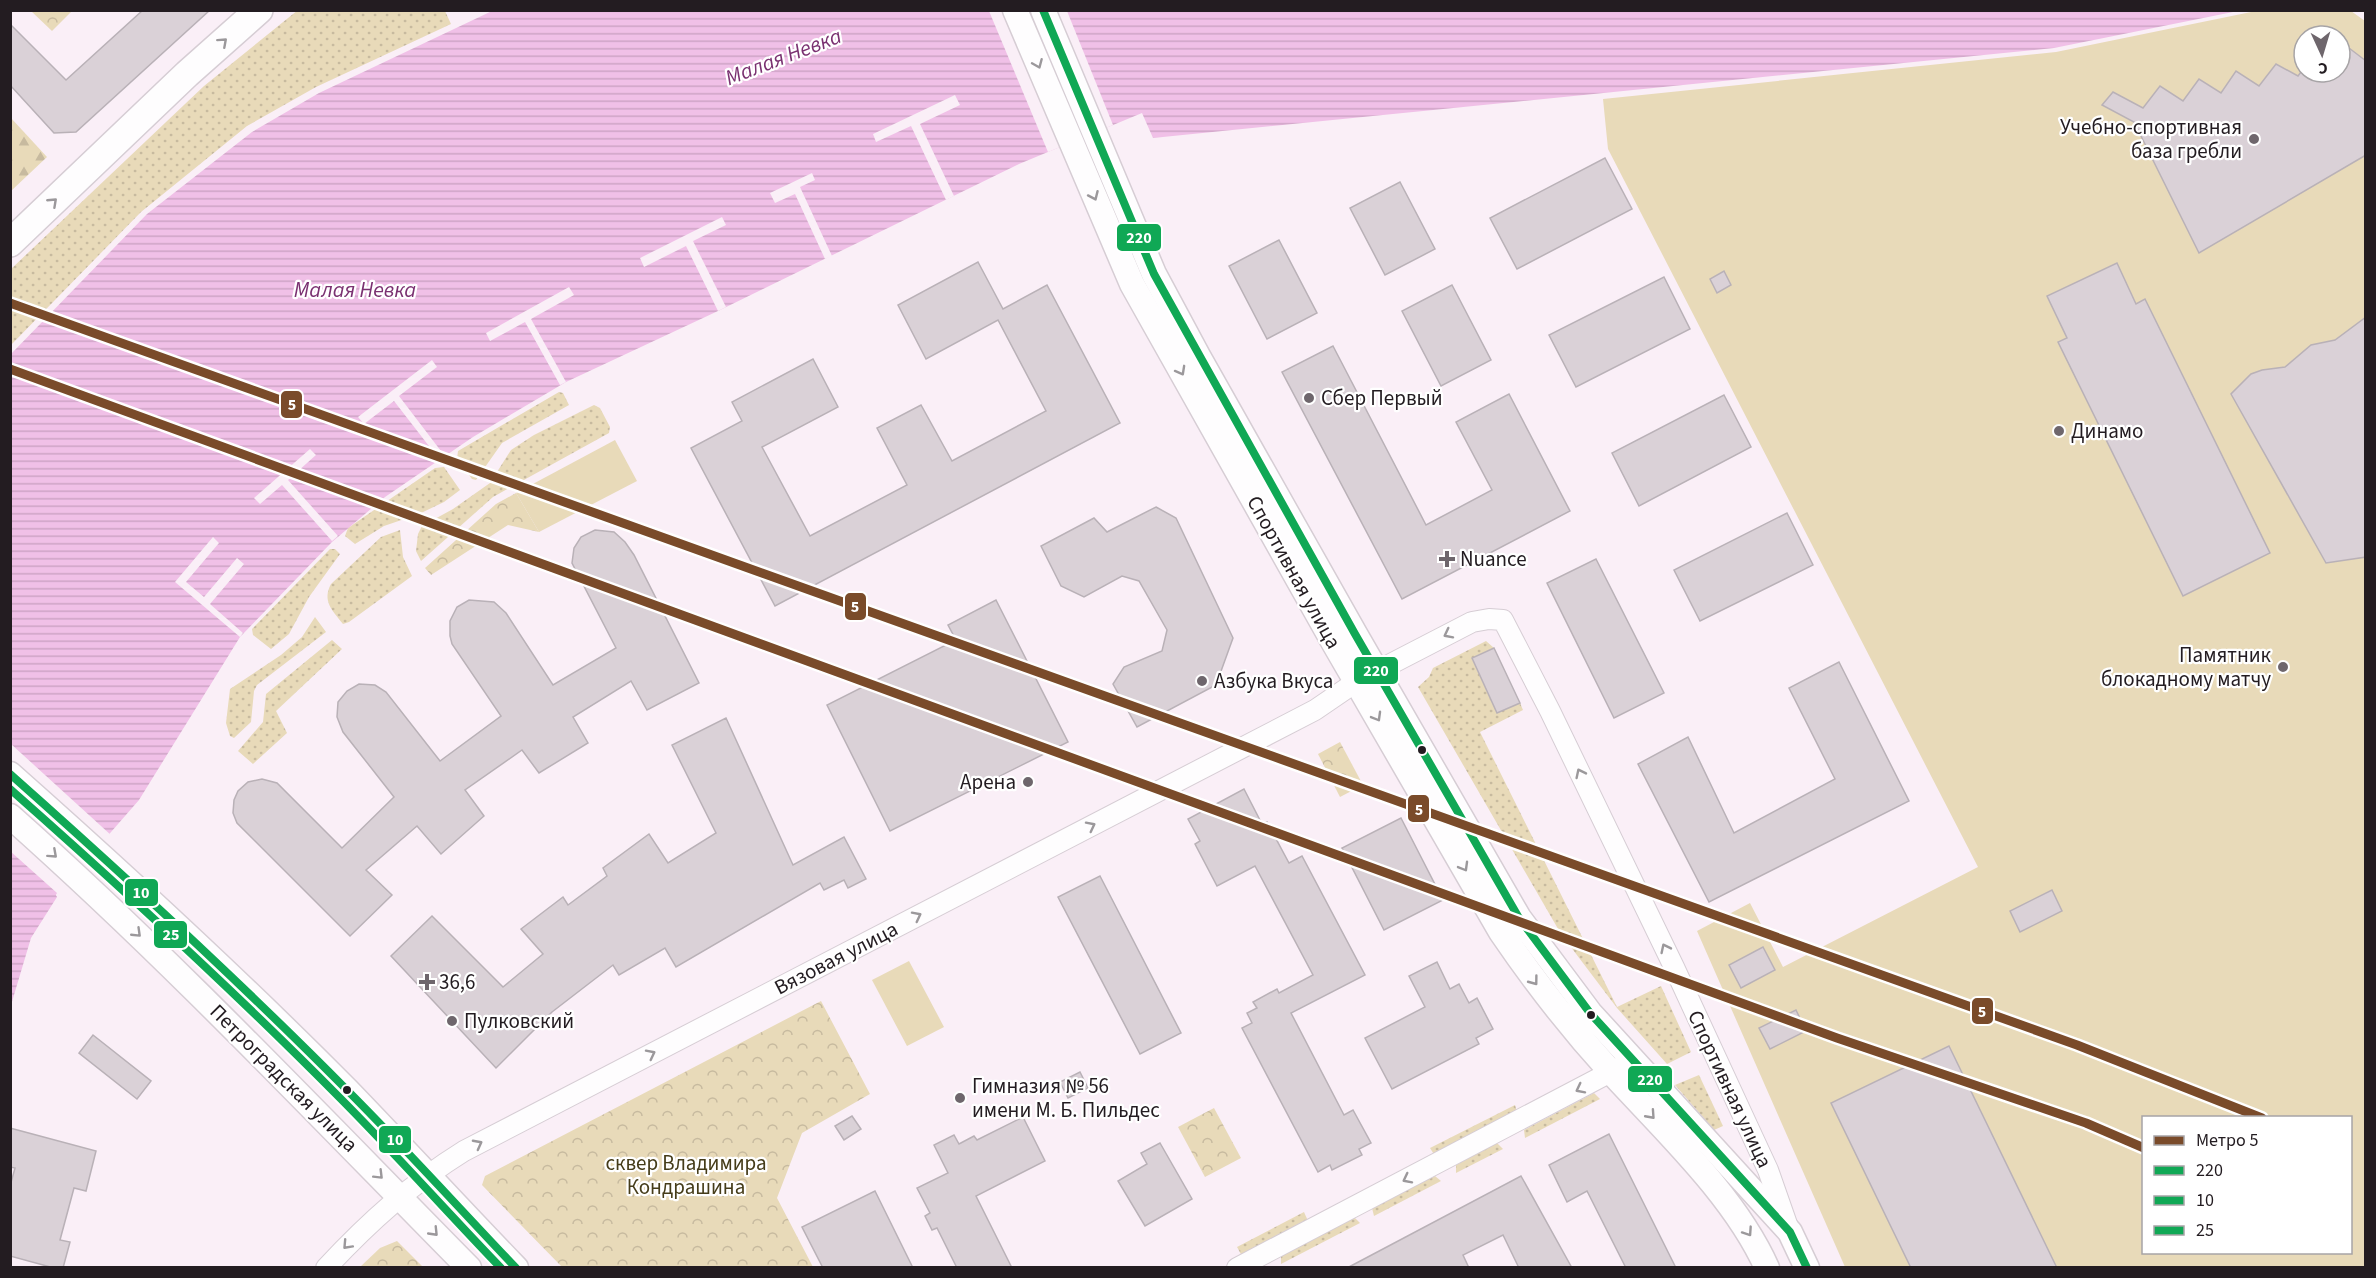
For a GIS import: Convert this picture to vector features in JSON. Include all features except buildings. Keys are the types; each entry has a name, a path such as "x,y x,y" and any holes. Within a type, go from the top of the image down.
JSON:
{"main road":[{"path":"10,243 187,74 259,10"}],"street":[{"name":"Спортивная улица","path":"1015,10 1132,284 1366,677 1519,918 1590,1013 1621,1066 1726,1199 1757,1246 1767,1268"},
{"name":"Спортивная улица","path":"1042,10 1154,274 1366,677"},
{"name":"Спортивная улица","path":"1366,677 1472,622 1489,619 1503,620 1545,700 1674,968 1768,1170 1790,1232 1807,1268"},
{"name":"Вязовая улица","path":"326,1268 365,1225 428,1174 464,1151 1315,710 1366,677"},
{"name":"Петроградская улица","path":"10,774 117,868 245,989 428,1174 516,1268"},
{"name":"Петроградская улица","path":"10,816 95,892 205,998 469,1268"},
{"name":"Спортивная улица","path":"1621,1066 1790,1232"},
{"path":"1237,1268 1621,1066"}],"green space":[{"path":"298,10 445,11 451,24 316,87 247,126 141,212 11,345 11,269 204,86"},
{"path":"31,11 72,11 52,31"},
{"name":"Динамо","path":"2256,11 2351,11 2365,21 2365,1267 1845,1267 1697,931 1750,903 1783,967 1978,867 1608,149 1603,99 2056,52"},
{"path":"11,118 47,157 11,191"},
{"path":"559,392 563,393 569,405 502,443 476,480 472,479 457,459 458,451"},
{"path":"594,405 600,408 610,427 609,433 493,497 421,561 416,551 418,534 422,526 453,509 490,483 511,450 534,435"},
{"path":"615,440 637,481 539,532 516,493"},
{"path":"444,467 460,490 444,502 419,514 384,526 355,544 345,536 348,528 435,468"},
{"path":"516,493 539,532 508,525 431,575 425,568 496,504"},
{"path":"400,530 403,557 412,576 343,624 332,610 328,600 328,590 331,584 381,537"},
{"path":"330,549 335,549 340,554 309,597 289,634 271,649 253,635 252,629"},
{"path":"315,617 326,632 257,685 254,691 251,722 234,738 230,736 226,723 230,689 281,655 302,637"},
{"path":"332,640 342,649 276,711 287,733 253,764 238,751 263,722 266,694"},
{"path":"1486,641 1494,648 1472,659 1497,713 1520,703 1523,710 1480,732 1617,1007 1661,986 1691,1052 1667,1064 1617,1008 1561,934 1418,687 1429,677 1433,668"},
{"path":"1340,742 1363,785 1340,797 1318,754"},
{"path":"909,961 944,1027 907,1046 872,980"},
{"name":"сквер Владимира Кондрашина","path":"821,1001 870,1094 802,1133 777,1198 813,1267 562,1267 482,1185 485,1176"},
{"path":"1699,1075 1723,1126 1714,1130 1675,1085"},
{"path":"1594,1093 1600,1099 1525,1138 1524,1130"},
{"path":"1515,1105 1517,1112 1435,1156 1430,1148"},
{"path":"1214,1108 1241,1158 1205,1177 1178,1127"},
{"path":"1497,1143 1503,1149 1456,1173 1456,1165"},
{"path":"1435,1176 1441,1181 1374,1216 1372,1208"},
{"path":"1304,1212 1308,1221 1242,1256 1237,1247"},
{"path":"1354,1217 1360,1223 1281,1264 1281,1255"},
{"path":"397,1241 423,1267 360,1267 380,1248"}],"water":[{"name":"Малая Невка","path":"492,11 2238,11 2054,48 1153,138 1142,113 1019,164 718,311 566,382 473,437 385,497 332,542 240,637 139,800 56,895 57,897 31,938 11,1005 11,354 147,214 252,132 319,93"}],"pier":[{"path":"989,11 1067,11 1113,125 1048,152"},
{"path":"955,95 960,105 920,124 954,196 946,200 911,126 876,142 873,134"},
{"path":"812,173 815,180 800,187 832,256 825,259 795,194 775,203 770,193"},
{"path":"722,217 726,225 693,241 726,307 718,311 686,246 644,267 640,258"},
{"path":"569,287 574,295 531,319 566,382 560,385 525,322 490,341 486,333"},
{"path":"432,360 437,367 399,396 444,455 439,459 394,401 364,424 358,417"},
{"path":"310,449 316,455 288,480 338,536 332,541 282,485 260,504 254,498"},
{"path":"213,537 219,543 186,582 204,597 237,558 244,564 210,604 243,633 240,637 175,582"},
{"path":"11,744 112,836 60,895 60,899 57,893 10,851"}],"metro line":[{"name":"5","path":"10,303 2077,1045 2257,1116"},
{"name":"5","path":"10,369 1837,1038 2086,1123 2142,1147"}],"transit line":[{"name":"220","path":"1043,10 1154,274 1355,634 1519,918 1590,1013 1790,1232 1807,1268"},
{"name":"10","path":"10,774 223,968 305,1048 368,1111 516,1268"},
{"name":"25","path":"10,789 218,978 298,1056 359,1117 501,1268"}],"place":[{"name":"Учебно-спортивная база гребли","path":"2254,139"},
{"name":"Сбер Первый","path":"1309,398"},
{"name":"Динамо","path":"2059,431"},
{"name":"Nuance","path":"1447,559"},
{"name":"Памятник блокадному матчу","path":"2283,667"},
{"name":"Азбука Вкуса","path":"1202,681"},
{"name":"Арена","path":"1028,782"},
{"name":"36,6","path":"427,982"},
{"name":"Пулковский","path":"452,1021"},
{"name":"Гимназия № 56 имени М. Б. Пильдес","path":"960,1098"}]}
